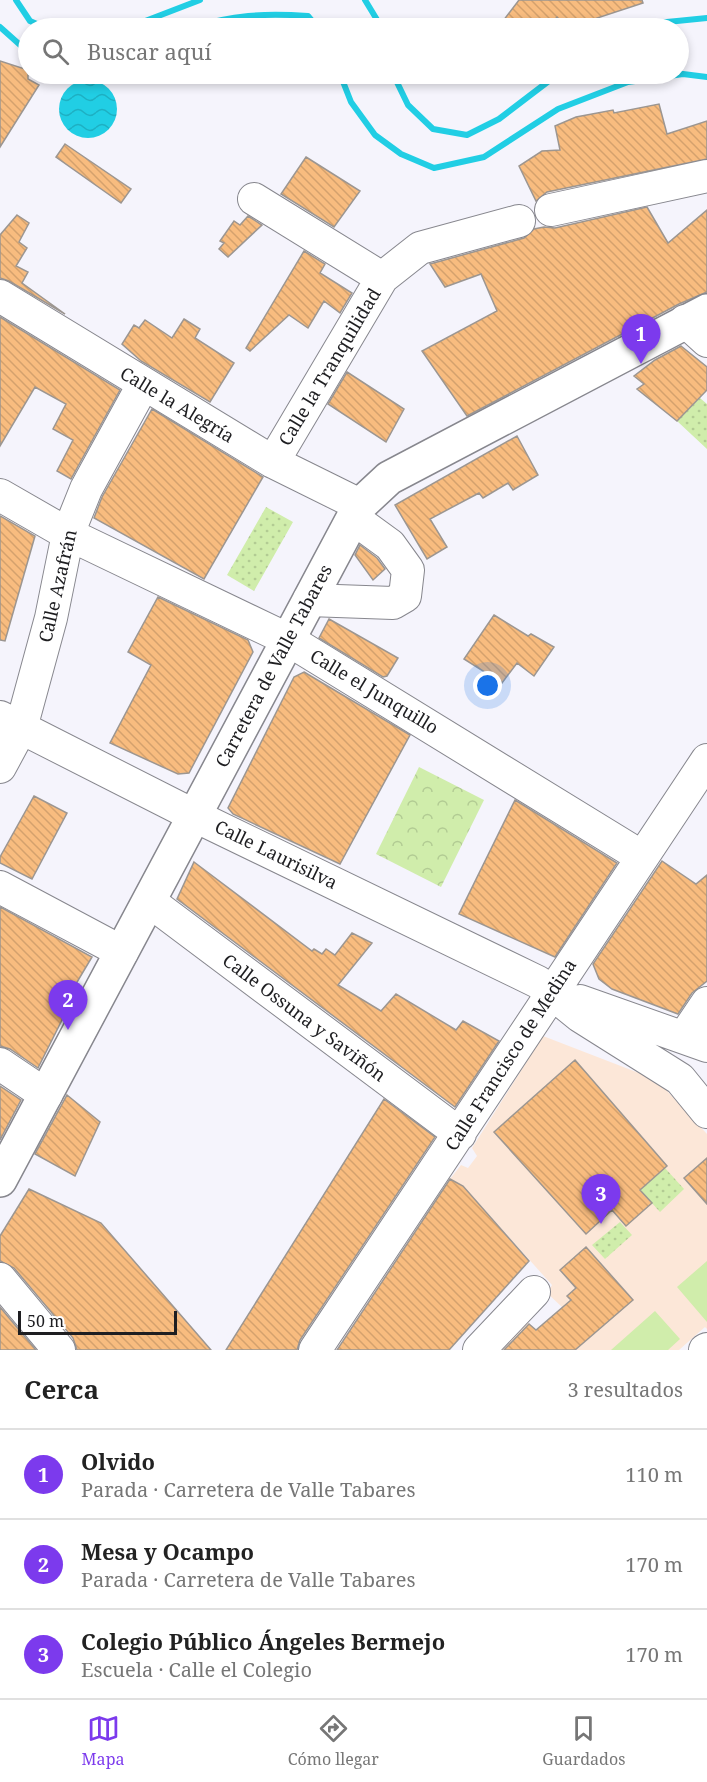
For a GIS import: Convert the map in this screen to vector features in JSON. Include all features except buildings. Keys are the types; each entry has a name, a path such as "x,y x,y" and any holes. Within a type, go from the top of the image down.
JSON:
{"main road":[{"name":"Carretera de Valle Tabares","path":"0,1180 356,511 389,478 700,324"}],"street":[{"path":"551,210 707,176"},
{"path":"254,199 382,278"},
{"name":"Calle la Tranquilidad","path":"273,462 382,278 420,248 519,220"},
{"name":"Calle la Alegría","path":"0,296 143,385 356,511 390,545 408,570 405,596 393,603 309,600"},
{"name":"Calle Azafrán","path":"0,766 10,723 51,618 68,534 86,489 143,385"},
{"name":"Calle el Junquillo","path":"0,495 68,534 287,639 642,857"},
{"name":"Calle Laurisilva","path":"10,723 195,816 528,977 552,992"},
{"name":"Calle Francisco de Medina","path":"315,1350 707,760"},
{"path":"0,887 122,952"},
{"name":"Calle Ossuna y Saviñón","path":"149,901 460,1134"},
{"path":"552,992 698,1042"},
{"path":"552,992 580,1016 680,1079 707,1112"},
{"path":"680,1079 698,1042 707,1003"},
{"path":"0,1064 46,1095"},
{"path":"0,1279 59,1350"},
{"path":"479,1350 534,1292"}],"shaded area":[{"path":"543,1036 657,1080 707,1134 707,1329 705,1327 679,1350 497,1350 524,1320 536,1330 562,1307 547,1293 552,1285 463,1186 450,1179 461,1165 468,1168 477,1156 472,1148"}],"green space":[{"path":"700,398 707,404 707,449 677,421"},
{"path":"266,507 293,522 254,591 227,575"},
{"path":"419,767 484,800 441,887 376,854"},
{"path":"665,1168 684,1189 660,1212 640,1190"},
{"path":"620,1222 632,1235 605,1259 592,1245"},
{"path":"707,1261 707,1322 677,1287"},
{"path":"655,1311 680,1339 668,1350 611,1350"}],"water":[{"path":"74,84 102,84 109,88 117,103 117,115 109,130 94,138 82,138 67,130 59,115 61,98 67,88"}],"waterway":[{"path":"16,0 28,18"},
{"path":"153,18 200,0"},
{"path":"365,0 376,18"},
{"path":"234,18 277,15 308,16 310,18"},
{"path":"689,20 707,18"},
{"path":"0,27 18,43"},
{"path":"689,75 707,77"},
{"path":"344,84 351,102 375,135 401,154 434,168 484,157 558,109 623,84"},
{"path":"398,84 408,105 433,129 467,135 499,119 545,84"}],"place":[{"name":"Olvido","path":"641,364"},
{"name":"Mesa y Ocampo","path":"68,1030"},
{"name":"Colegio Público Ángeles Bermejo","path":"601,1224"}]}
